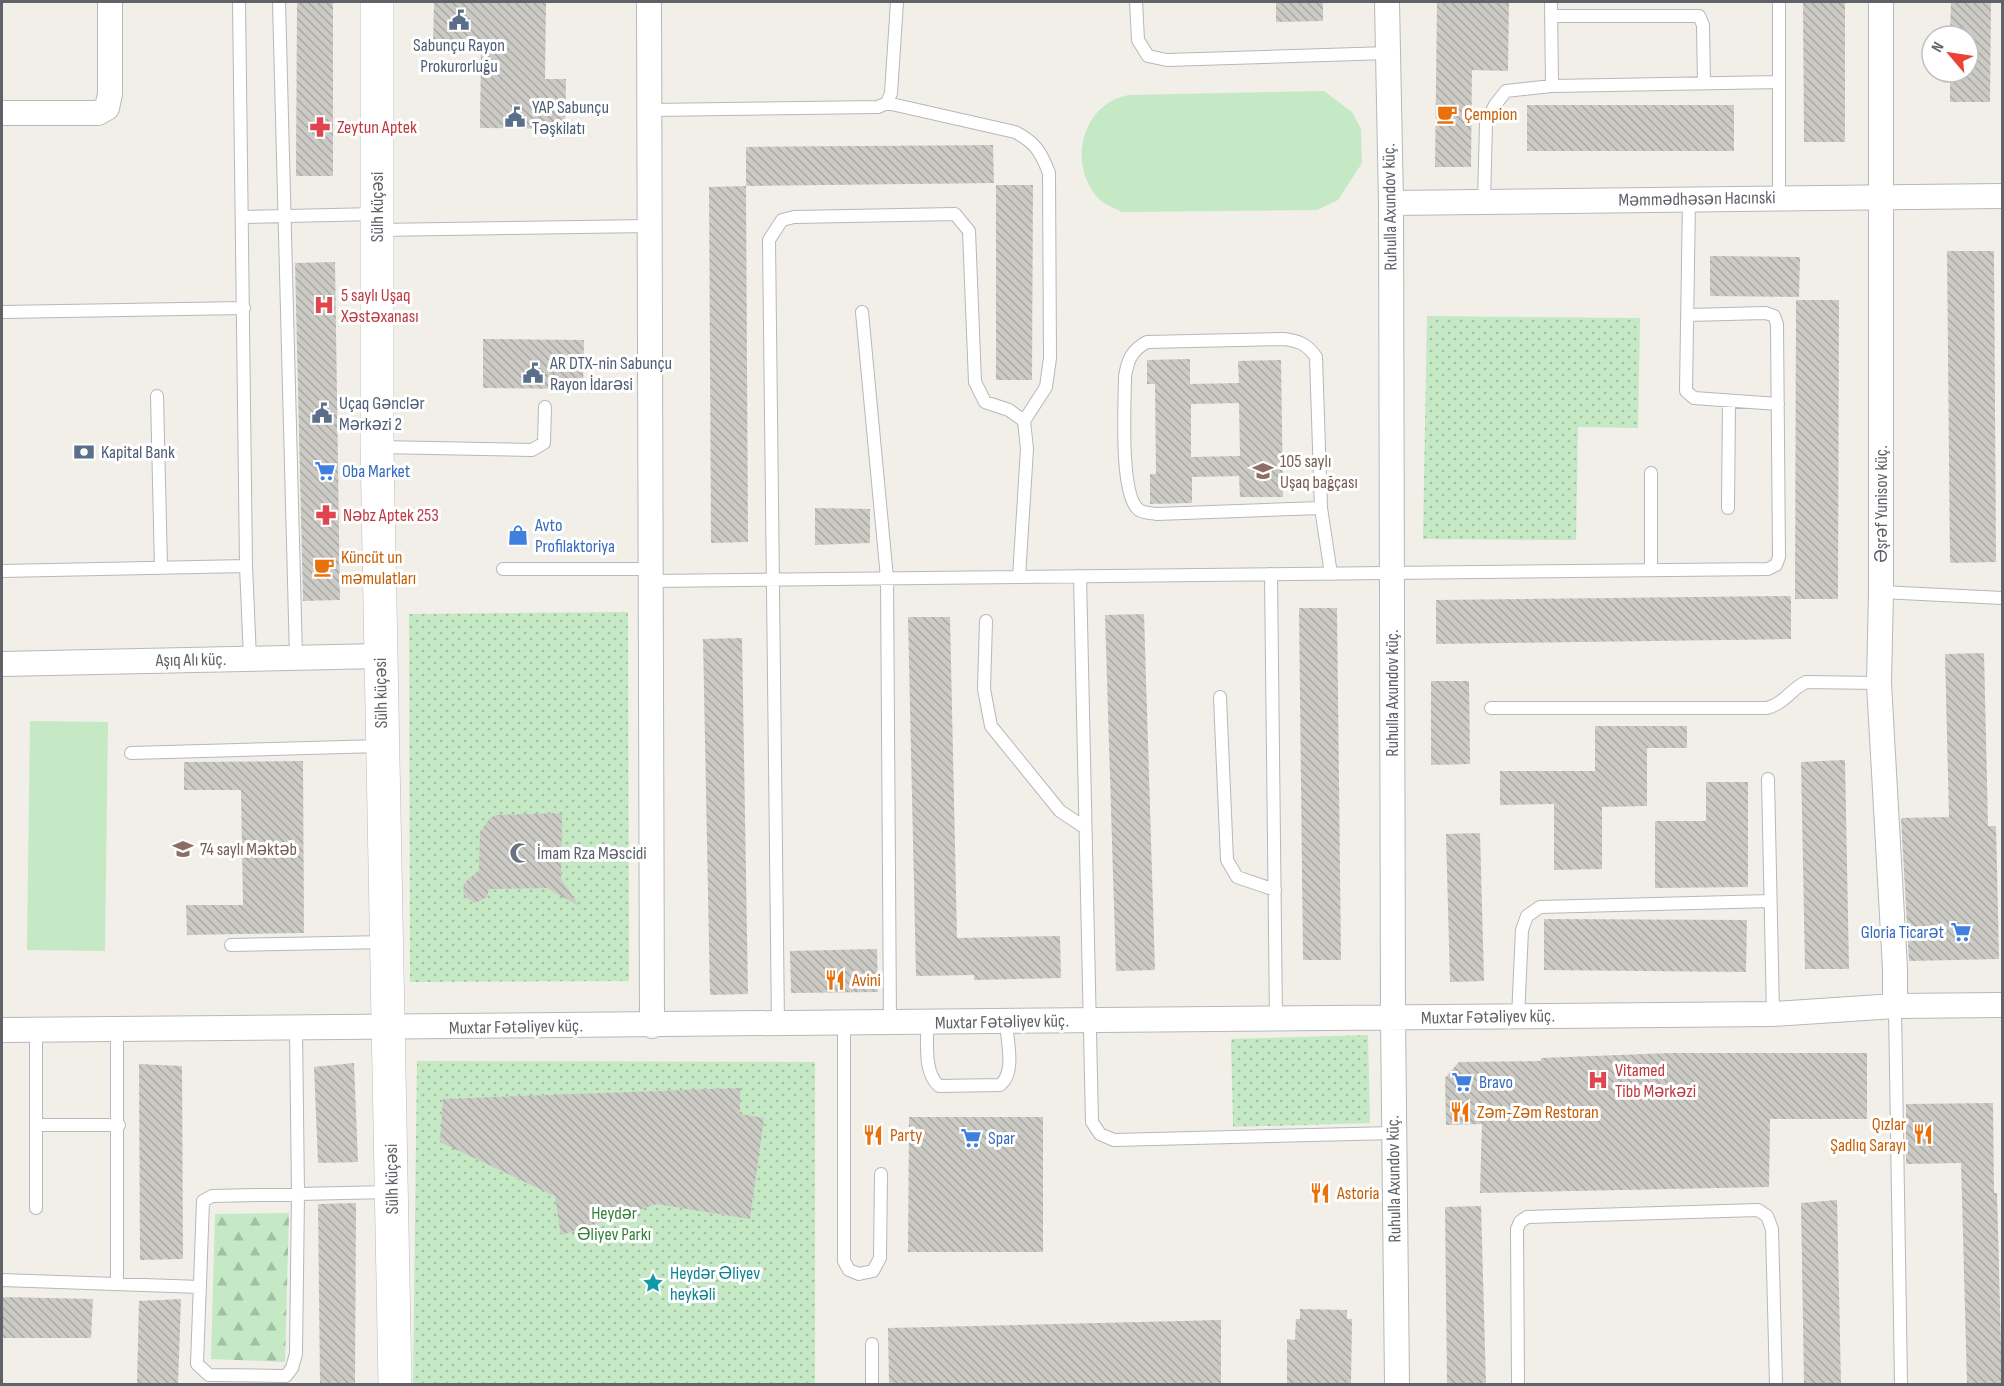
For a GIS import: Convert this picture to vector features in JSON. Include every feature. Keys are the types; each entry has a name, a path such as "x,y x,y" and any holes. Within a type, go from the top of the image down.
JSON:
{"street":[{"path":"2,113 98,113 107,108 110,94 110,2"},
{"name":"Sülh küçəsi","path":"376,2 377,447 390,1028 395,1384"},
{"path":"649,2 652,1026"},
{"name":"Ruhulla Axundov küç.","path":"1387,2 1391,203 1393,1018 1397,1384"},
{"name":"Əşrəf Yunisov küç.","path":"1881,2 1879,683 1895,969 1895,1006"},
{"name":"Məmmədhəsən Hacınski","path":"1391,203 2002,196"},
{"name":"Aşıq Alı küç.","path":"2,664 381,656"},
{"name":"Muxtar Fətəliyev küç.","path":"2,1030 778,1025 1773,1014 1895,1006 2002,1005"}],"lane":[{"path":"239,2 246,566 250,658"},
{"path":"279,2 296,657"},
{"path":"887,103 891,93 897,2"},
{"path":"1136,2 1138,40 1148,56 1167,60 1388,53"},
{"path":"1551,2 1552,86"},
{"path":"1779,2 1779,199"},
{"path":"1551,16 1699,16 1703,25 1704,83"},
{"path":"1484,202 1486,123 1495,105 1506,91 1552,86 1779,82"},
{"path":"650,110 867,107 887,103 1015,132 1029,139 1039,148 1049,173 1050,358 1046,387 1024,421 1027,449 1019,577"},
{"path":"1689,200 1686,391 1694,398 1778,404"},
{"path":"778,1025 769,240 782,220 795,217 955,214 969,231 975,382 985,402 1009,410 1024,421"},
{"path":"243,216 285,216 377,222 651,226"},
{"path":"2,312 244,309"},
{"path":"862,312 887,578 890,1023"},
{"path":"502,569 772,580 1768,569 1776,565 1779,557 1777,324 1774,316 1766,312 1688,315"},
{"path":"1321,508 1157,514 1140,512 1133,504 1127,484 1125,376 1128,361 1135,348 1147,342 1284,339 1298,340 1310,347 1316,357 1321,508 1331,574"},
{"path":"157,396 161,568"},
{"path":"1728,508 1729,401"},
{"path":"377,447 532,450 544,442 545,407"},
{"path":"1651,473 1651,570"},
{"path":"2,571 246,566"},
{"path":"1271,574 1276,1020"},
{"path":"1080,576 1092,1122 1100,1134 1114,1140 1394,1133"},
{"path":"1881,592 2002,598"},
{"path":"986,621 984,689 991,726 1060,811 1084,827"},
{"path":"1491,708 1767,708 1786,700 1796,687 1806,682 1879,683"},
{"path":"1220,697 1227,860 1237,877 1275,890"},
{"path":"131,753 383,746"},
{"path":"1768,779 1773,1014"},
{"path":"1518,1017 1522,930 1527,915 1540,908 1770,901"},
{"path":"231,945 388,942"},
{"path":"1895,1006 1900,1384"},
{"path":"927,1023 932,1080 939,1086 1000,1085 1006,1080 1009,1072 1006,1022"},
{"path":"844,1024 844,1260 849,1270 859,1274 873,1271 880,1258 880,1174"},
{"path":"117,1029 119,1125 117,1284"},
{"path":"296,1029 298,1194 296,1354 292,1368 286,1376 209,1375 197,1364 203,1202 212,1196 298,1194 393,1191"},
{"path":"36,1030 36,1208"},
{"path":"37,1125 119,1125"},
{"path":"1518,1384 1517,1230 1520,1222 1527,1217 1758,1210 1767,1216 1772,1230 1776,1384"},
{"path":"2,1280 200,1287"},
{"path":"872,1344 872,1384"}],"green space":[{"path":"1324,91 1352,112 1361,129 1362,163 1338,200 1317,210 1122,212 1098,198 1083,169 1084,137 1090,122 1113,100 1129,95"},
{"path":"1427,316 1640,318 1638,428 1578,427 1576,540 1423,539"},
{"path":"628,612 629,981 410,982 409,614"},
{"path":"30,721 108,722 105,951 27,950"},
{"path":"1368,1035 1370,1123 1233,1127 1231,1039"},
{"name":"Heydər Əliyev Parkı","path":"417,1061 815,1062 815,1384 413,1384"},
{"path":"289,1213 285,1362 211,1359 215,1214"}],"building":[{"path":"297,2 333,2 333,176 296,176"},
{"path":"434,2 546,2 545,79 566,79 565,129 480,128 481,47 433,47"},
{"path":"1276,2 1323,2 1323,21 1276,22"},
{"path":"1437,2 1509,2 1508,71 1472,70 1471,167 1435,167"},
{"path":"1803,2 1845,2 1845,142 1804,142"},
{"path":"1951,2 1991,2 1990,102 1950,102 1950,84 1980,84 1980,24 1950,24"},
{"path":"1527,105 1734,105 1734,151 1527,151"},
{"path":"993,145 994,183 746,186 746,147"},
{"path":"996,185 1033,185 1032,380 996,380"},
{"path":"746,186 748,542 711,543 709,187"},
{"path":"1947,251 1994,251 1996,562 1950,563"},
{"path":"1710,256 1800,257 1799,297 1710,296"},
{"path":"335,262 340,600 303,601 295,263"},
{"path":"1796,300 1839,300 1838,599 1795,599"},
{"path":"483,339 584,340 583,389 483,388"},
{"path":"1190,359 1190,384 1239,383 1238,361 1281,360 1283,497 1240,497 1239,476 1192,477 1192,503 1150,504 1150,474 1156,474 1155,384 1147,384 1147,360","holes":["1239,403 1240,456 1191,457 1191,404"]},
{"path":"815,508 870,509 870,543 815,545"},
{"path":"1791,596 1791,639 1436,644 1436,600"},
{"path":"1299,608 1337,608 1341,960 1303,960"},
{"path":"1144,614 1155,970 1116,971 1105,615"},
{"path":"908,617 950,617 957,938 1060,936 1061,978 974,980 974,975 916,976"},
{"path":"742,638 748,994 710,995 703,639"},
{"path":"1984,653 1988,826 1996,826 1999,959 1909,961 1901,818 1949,817 1945,654"},
{"path":"1431,681 1469,681 1470,764 1431,765"},
{"path":"1595,726 1687,726 1687,748 1647,748 1647,806 1602,807 1602,869 1554,870 1554,804 1500,805 1500,771 1595,771"},
{"path":"1845,760 1849,969 1805,969 1801,762"},
{"path":"303,761 304,933 187,935 186,905 243,905 241,790 184,790 184,762"},
{"path":"1706,782 1748,782 1748,887 1655,888 1655,821 1706,821"},
{"path":"562,813 561,879 579,906 547,888 489,889 487,897 475,903 464,896 463,888 467,880 479,871 480,832 490,818 496,815"},
{"path":"1480,833 1484,981 1450,982 1446,834"},
{"path":"1544,919 1747,920 1746,972 1544,970"},
{"path":"877,949 878,992 791,993 790,951"},
{"path":"1670,1053 1867,1053 1867,1119 1770,1119 1769,1187 1480,1193 1482,1124 1446,1125 1445,1078 1459,1062 1541,1061 1541,1058"},
{"path":"354,1063 358,1162 318,1163 314,1067"},
{"path":"139,1064 182,1066 183,1259 140,1260"},
{"path":"740,1088 740,1114 764,1118 750,1219 657,1204 561,1235 555,1196 440,1142 443,1099"},
{"path":"1993,1103 1994,1193 1997,1193 2002,1384 1967,1384 1961,1163 1906,1164 1906,1104"},
{"path":"909,1117 1043,1117 1043,1252 908,1252"},
{"path":"1837,1200 1841,1384 1804,1384 1801,1203"},
{"path":"356,1203 355,1384 320,1384 318,1204"},
{"path":"1481,1206 1486,1384 1447,1384 1445,1207"},
{"path":"2,1297 93,1299 91,1338 2,1338"},
{"path":"181,1299 178,1384 137,1384 139,1301"},
{"path":"1300,1309 1347,1310 1347,1319 1352,1319 1351,1384 1287,1384 1287,1339 1295,1340 1296,1319 1300,1319"},
{"path":"1221,1320 1221,1384 889,1384 888,1328"}],"place":[{"name":"Sabunçu Rayon Prokurorluğu","path":"459,20"},
{"name":"Çempion","path":"1447,114"},
{"name":"YAP Sabunçu Təşkilatı","path":"515,117"},
{"name":"Zeytun Aptek","path":"320,127"},
{"name":"5 saylı Uşaq Xəstəxanası","path":"324,305"},
{"name":"AR DTX-nin Sabunçu Rayon İdarəsi","path":"533,373"},
{"name":"Uçaq Gənclər Mərkəzi 2","path":"322,413"},
{"name":"Kapital Bank","path":"84,452"},
{"name":"Oba Market","path":"325,471"},
{"name":"105 saylı Uşaq bağçası","path":"1263,471"},
{"name":"Nəbz Aptek 253","path":"326,515"},
{"name":"Avto Profilaktoriya","path":"518,535"},
{"name":"Küncüt un məmulatları","path":"324,567"},
{"name":"74 saylı Məktəb","path":"183,849"},
{"name":"İmam Rza Məscidi","path":"520,853"},
{"name":"Gloria Ticarət","path":"1961,932"},
{"name":"Avini","path":"835,980"},
{"name":"Vitamed Tibb Mərkəzi","path":"1598,1080"},
{"name":"Bravo","path":"1462,1082"},
{"name":"Zəm-Zəm Restoran","path":"1460,1112"},
{"name":"Qızlar Şadlıq Sarayı","path":"1923,1134"},
{"name":"Party","path":"873,1135"},
{"name":"Spar","path":"971,1138"},
{"name":"Astoria","path":"1320,1193"},
{"name":"Heydər Əliyev heykəli","path":"653,1283"}]}
